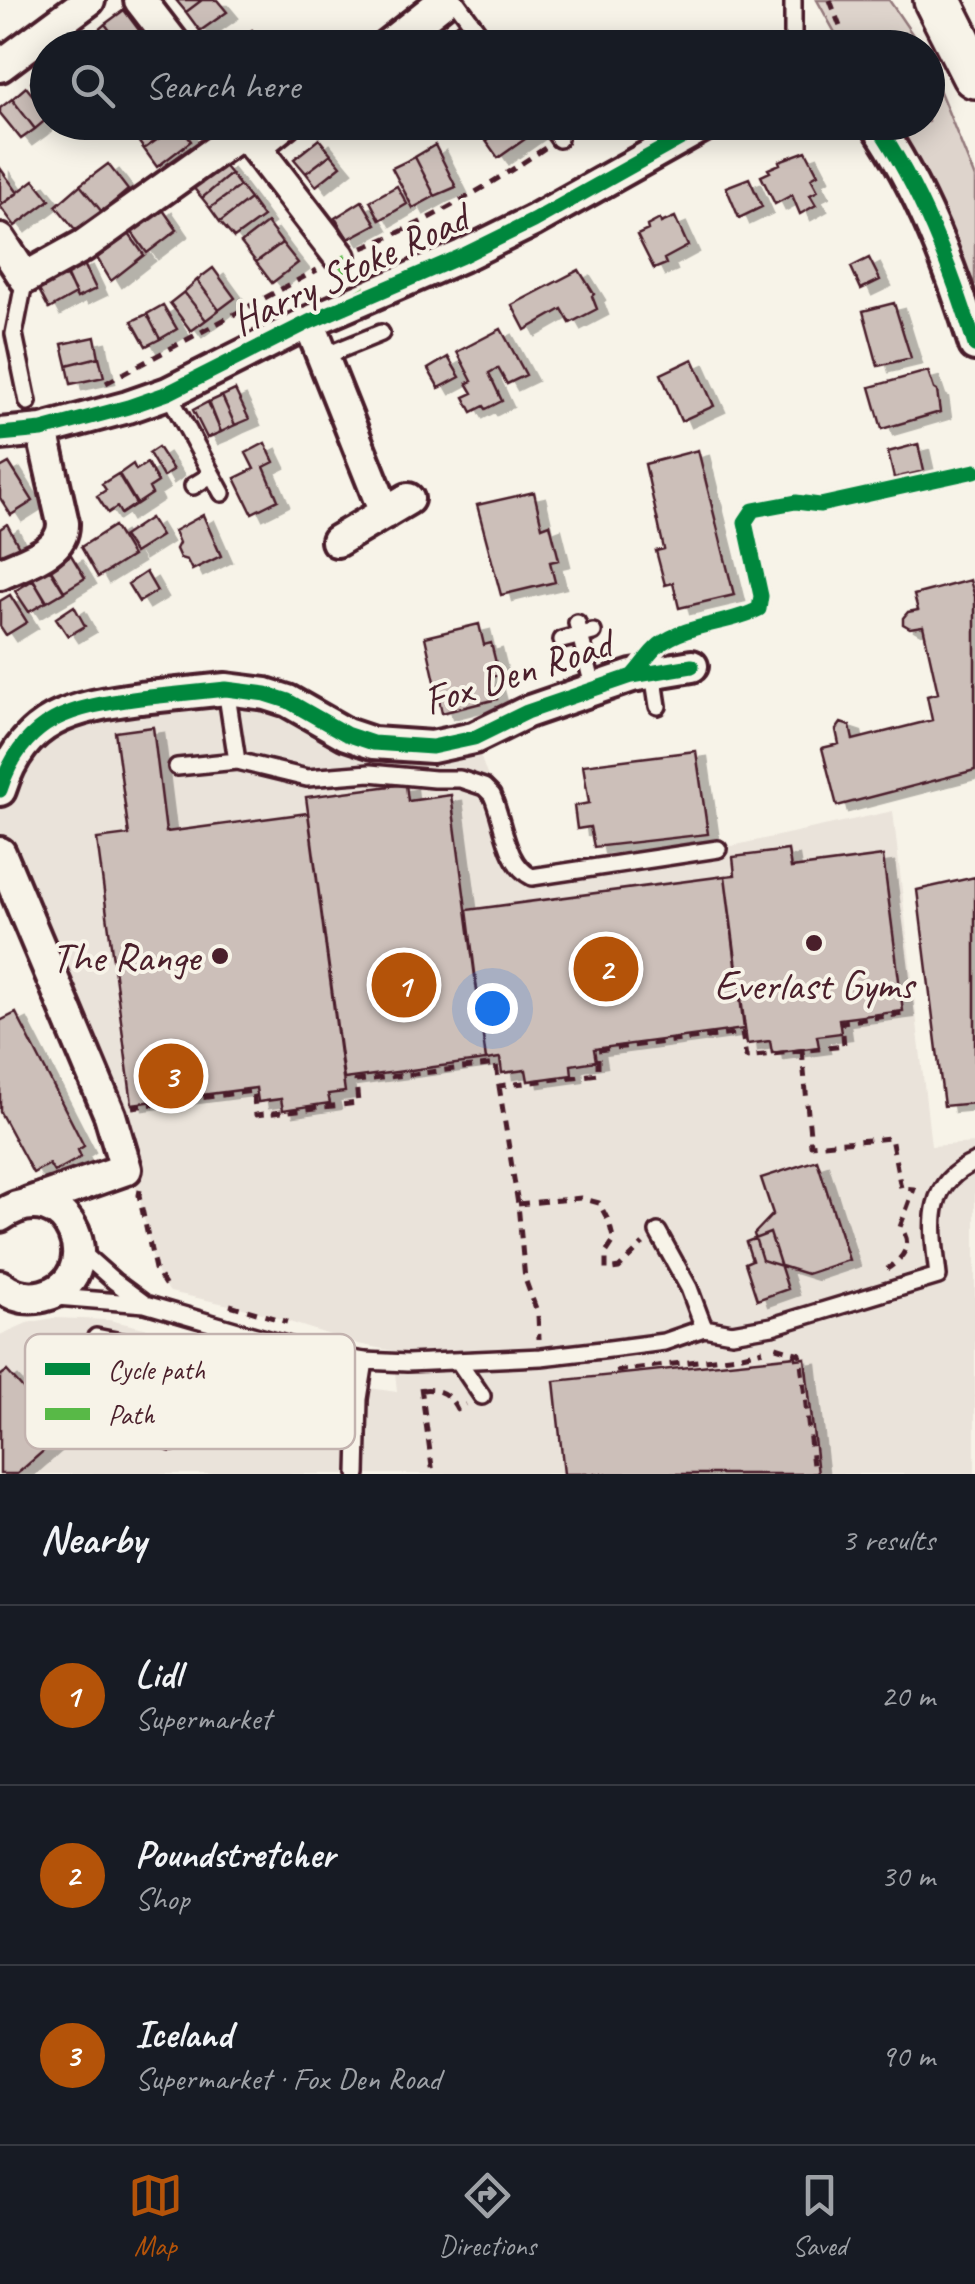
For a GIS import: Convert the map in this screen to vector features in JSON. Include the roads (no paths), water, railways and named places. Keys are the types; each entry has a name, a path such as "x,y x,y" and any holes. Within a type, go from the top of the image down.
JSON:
{"main road":[{"path":"937,0 975,75"}],"street":[{"path":"49,30 89,0"},
{"path":"140,0 163,30"},
{"path":"407,30 445,0"},
{"path":"0,66 30,44"},
{"path":"0,240 25,278 83,246 236,140"},
{"path":"250,140 340,257"},
{"name":"Harry Stoke Road","path":"0,434 42,430 168,393 309,322 533,221 678,140"},
{"path":"886,140 931,226 975,345"},
{"path":"309,322 397,506 337,542"},
{"path":"0,574 55,547 64,535 42,430"},
{"name":"Fox Den Road","path":"0,790 18,752 42,727 82,707 104,703 226,689 266,694 373,744 432,747 474,738 528,712 632,676 692,666"},
{"path":"0,853 110,1115 126,1169 12,1205"},
{"path":"78,1244 103,1176"},
{"path":"12,1205 45,1205 62,1214 73,1228 78,1244 78,1260 70,1279 60,1289 17,1296"}],"lane":[{"path":"455,0 477,30"},
{"path":"793,0 793,30"},
{"path":"25,278 14,334 28,402"},
{"path":"322,356 381,333"},
{"path":"168,393 222,493"},
{"path":"193,486 211,475"},
{"path":"562,640 584,630 594,690"},
{"path":"653,673 658,706"},
{"path":"226,689 237,762"},
{"path":"177,766 237,762 306,778 370,773 460,778 484,787 492,795 514,860 521,871 532,876 718,849"},
{"path":"355,1359 459,1362 664,1342 704,1328 732,1333 772,1326 938,1276 934,1210 949,1177 975,1162"},
{"path":"658,1232 704,1328"},
{"path":"78,1244 106,1274 145,1304"},
{"path":"17,1296 145,1304 243,1334"},
{"path":"357,1474 359,1399 365,1361"},
{"path":"459,1362 482,1396"}],"place":[{"name":"Everlast Gyms","path":"814,943"},
{"name":"The Range","path":"220,956"},
{"name":"Poundstretcher","path":"606,969"},
{"name":"Lidl","path":"404,985"},
{"name":"Iceland","path":"171,1076"}]}
